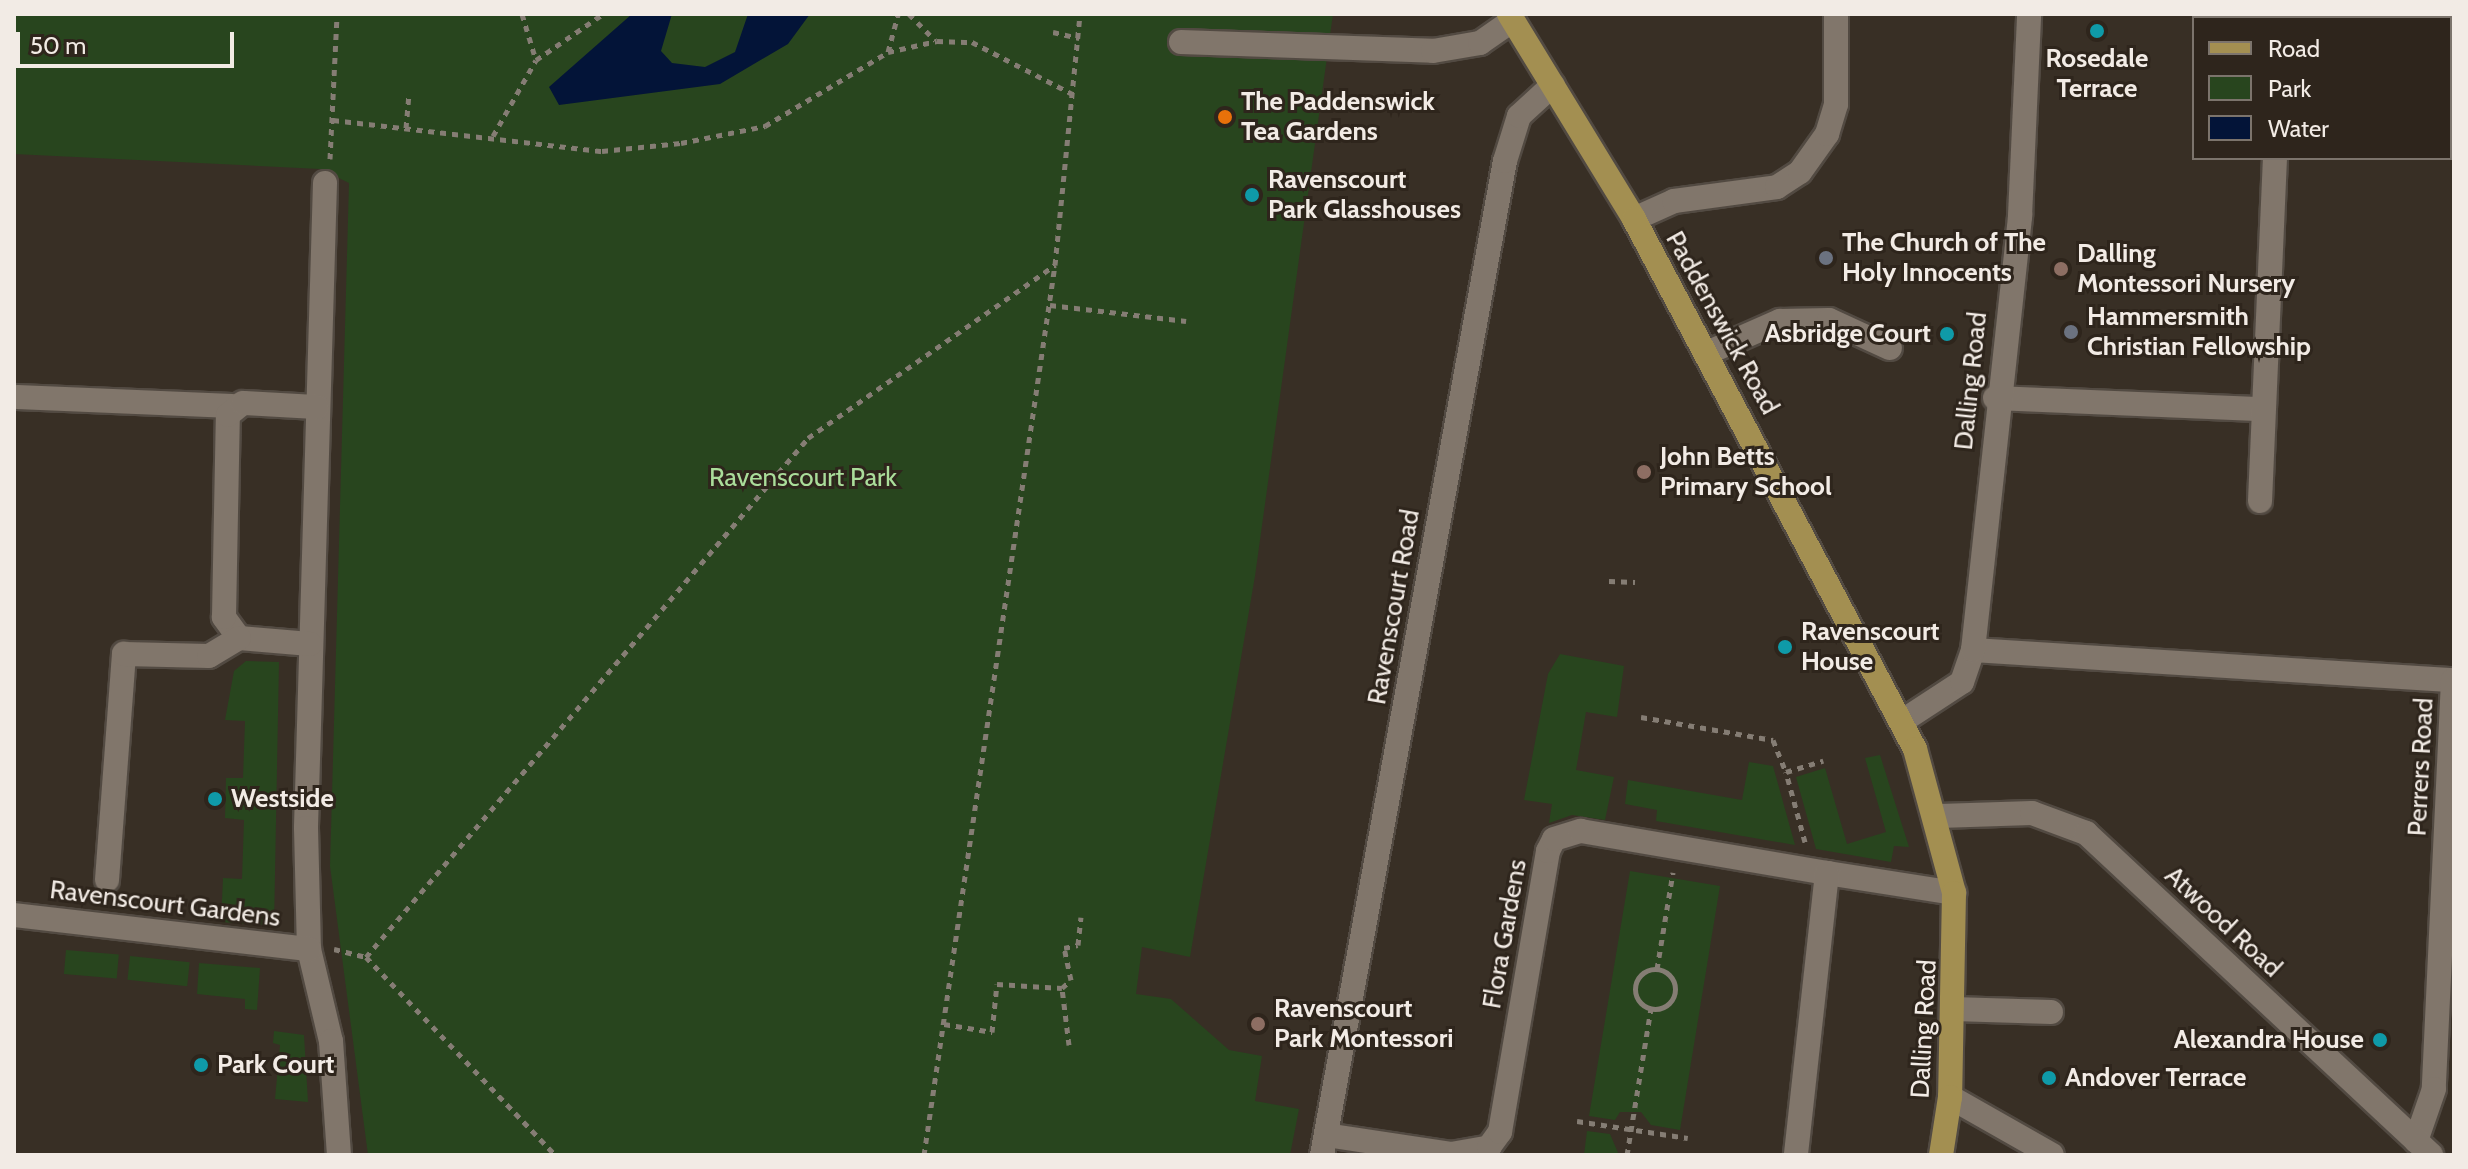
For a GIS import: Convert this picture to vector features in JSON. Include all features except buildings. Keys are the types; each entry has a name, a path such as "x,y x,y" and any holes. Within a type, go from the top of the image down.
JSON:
{"main road":[{"name":"Paddenswick Road","path":"1511,17 1634,219 1876,664"},
{"name":"Dalling Road","path":"1876,664 1904,720 1939,816 1954,893 1950,1097 1941,1155"}],"street":[{"path":"1634,219 1674,201 1747,196 1800,172 1827,134 1836,104 1836,14"},
{"name":"Dalling Road","path":"1904,720 1962,682 1973,650 1995,398 2020,216 2029,14"},
{"path":"1181,42 1433,51 1480,43 1511,17"},
{"name":"Ravenscourt Road","path":"1324,1145 1505,161 1519,116 1553,85"},
{"path":"2260,501 2275,160"},
{"path":"325,183 310,644 309,949 331,1041 339,1155"},
{"path":"1707,353 1792,320 1829,320 1890,348"},
{"path":"17,397 317,407"},
{"path":"1995,398 2263,409"},
{"path":"232,406 224,617 239,638"},
{"path":"107,880 124,654 209,656 239,638 310,644"},
{"name":"Perrers Road","path":"1973,650 2454,680 2434,1089 2424,1148"},
{"name":"Atwood Road","path":"1939,816 2032,813 2086,833 2424,1148"},
{"name":"Flora Gardens","path":"1324,1145 1451,1154 1489,1147 1500,1132 1554,839 1581,831 1954,893"},
{"path":"1796,1155 1819,872"},
{"name":"Ravenscourt Gardens","path":"14,915 309,949"},
{"path":"1953,1009 2051,1012"},
{"path":"1950,1097 2052,1155"}],"path":[{"path":"325,183 333,120 337,14"},
{"path":"522,14 536,60"},
{"path":"493,136 536,60 603,14"},
{"path":"888,52 898,14"},
{"path":"909,14 919,32 937,41 985,47 1076,96"},
{"path":"924,1155 1050,305 1076,96 1080,14"},
{"path":"1053,32 1079,38"},
{"path":"333,120 493,136 602,151 765,126 888,52 937,41"},
{"path":"406,128 409,95"},
{"path":"366,957 808,438 1055,265"},
{"path":"1050,305 1186,321"},
{"path":"1609,581 1635,582"},
{"path":"1641,717 1773,740 1819,872"},
{"path":"1786,772 1823,761"},
{"path":"1657,969 1677,847"},
{"path":"944,1024 992,1032 997,984 1062,988 1071,980 1064,948 1078,945 1081,917"},
{"path":"309,949 366,957 555,1155"},
{"path":"1627,1155 1651,1009 1635,989 1644,972 1657,969 1673,979 1675,992 1669,1004 1651,1009"},
{"path":"1062,988 1069,1045"},
{"path":"1577,1121 1688,1138"}],"green space":[{"name":"Ravenscourt Park","path":"14,14 1333,14 1255,576 1190,957 1142,947 1136,994 1171,999 1229,1050 1262,1056 1255,1101 1299,1109 1290,1155 368,1155 330,866 349,183 320,169 14,154"},
{"path":"1560,654 1624,666 1617,717 1586,712 1576,770 1614,777 1605,820 1572,815 1549,823 1552,804 1524,800 1548,674"},
{"path":"246,661 279,662 274,926 221,922 223,878 242,879 244,820 225,818 226,778 243,778 245,721 225,720 234,671"},
{"path":"1880,755 1909,847 1894,846 1891,862 1816,849 1796,777 1825,768 1847,844 1886,832 1865,758"},
{"path":"1749,762 1773,766 1795,845 1656,821 1657,810 1625,804 1628,780 1742,800"},
{"path":"1630,871 1720,886 1680,1130 1651,1125 1641,1112 1620,1112 1615,1120 1589,1116"},
{"path":"66,950 119,955 117,979 64,974"},
{"path":"130,956 190,962 187,986 127,980"},
{"path":"199,963 260,968 257,1010 245,1009 245,999 197,994"},
{"path":"274,1031 304,1035 308,1102 275,1099 280,1045 273,1043"},
{"path":"1587,1131 1610,1134 1619,1155 1584,1155"}],"water":[{"path":"632,14 672,14 661,51 672,63 705,67 735,52 748,14 810,14 788,44 720,84 559,105 549,87"}],"place":[{"name":"Rosedale Terrace","path":"2097,31"},
{"name":"The Paddenswick Tea Gardens","path":"1225,117"},
{"name":"Ravenscourt Park Glasshouses","path":"1252,195"},
{"name":"The Church of The Holy Innocents","path":"1826,258"},
{"name":"Dalling Montessori Nursery","path":"2061,269"},
{"name":"Hammersmith Christian Fellowship","path":"2071,332"},
{"name":"Asbridge Court","path":"1947,334"},
{"name":"John Betts Primary School","path":"1644,472"},
{"name":"Ravenscourt House","path":"1785,647"},
{"name":"Westside","path":"215,799"},
{"name":"Ravenscourt Park Montessori","path":"1258,1024"},
{"name":"Alexandra House","path":"2380,1040"},
{"name":"Park Court","path":"201,1065"},
{"name":"Andover Terrace","path":"2049,1078"}]}
